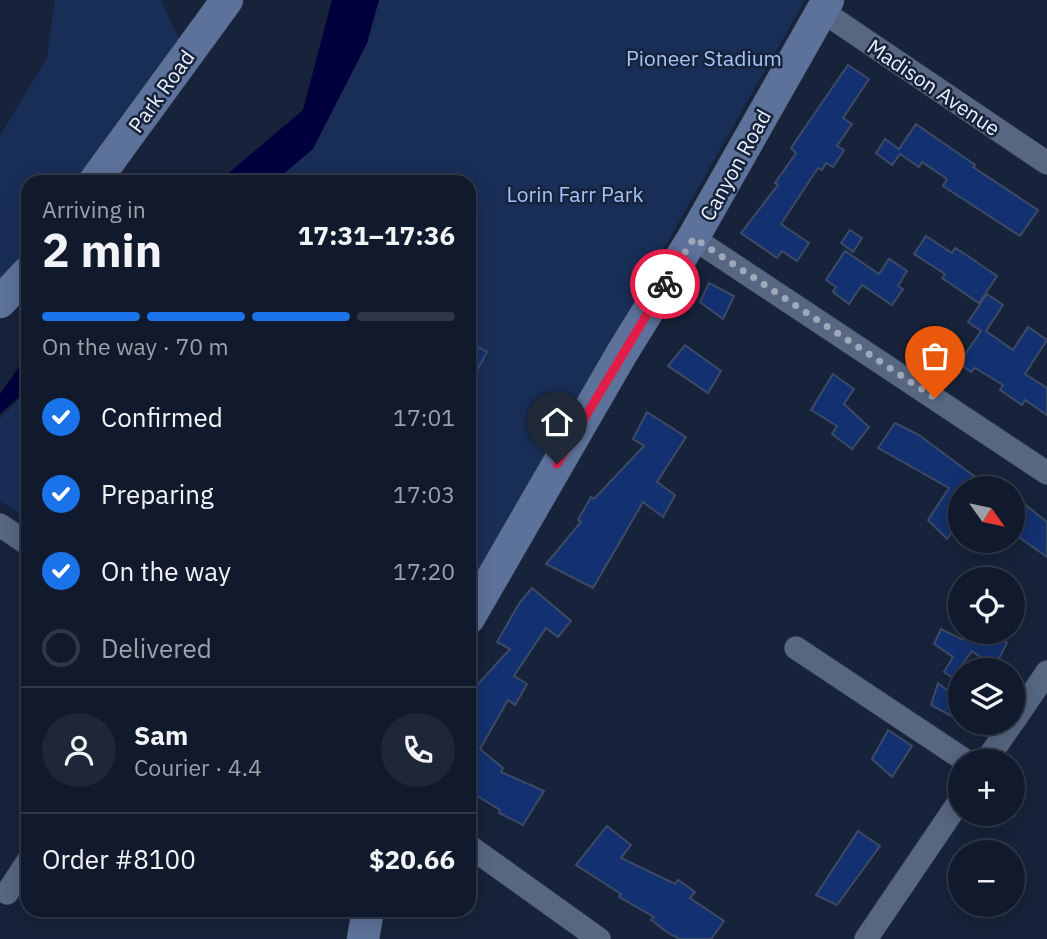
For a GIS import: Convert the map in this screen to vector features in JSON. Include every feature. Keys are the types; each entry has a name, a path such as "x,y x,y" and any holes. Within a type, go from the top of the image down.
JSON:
{"street":[{"name":"Park Road","path":"99,175 227,0"},
{"name":"Madison Avenue","path":"825,6 1047,163"},
{"name":"Canyon Road","path":"476,606 622,353 694,238 825,6"},
{"path":"694,238 1047,473"},
{"path":"0,302 21,280"},
{"path":"0,525 21,539"},
{"path":"796,648 948,749"},
{"path":"1025,704 1047,672"},
{"path":"866,939 948,818"},
{"path":"476,851 599,939"},
{"path":"6,893 21,871"},
{"path":"363,939 367,917"}],"green space":[{"path":"55,0 161,0 179,40 82,175 21,175 21,260 0,285 0,136 47,58"},
{"name":"Lorin Farr Park","path":"379,0 805,0 476,579 476,175 278,175 367,43"},
{"path":"21,397 21,515 0,500 0,419"}],"shaded area":[{"path":"332,0 379,0 367,43 313,149 282,175 226,175 303,110"},
{"path":"21,364 21,395 0,414 0,394"}],"building":[{"path":"848,65 869,79 843,118 852,124 837,146 844,150 833,167 826,163 822,170 818,168 781,224 809,243 797,261 782,251 777,258 741,233 778,185 775,183 796,153 791,148"},
{"path":"916,124 975,165 973,167 1038,210 1020,236 943,186 947,179 922,162 919,167 900,154 892,165 876,153 885,139 899,149"},
{"path":"850,230 862,238 853,252 841,243"},
{"path":"926,236 952,253 955,248 997,276 979,303 942,278 945,274 914,254"},
{"path":"845,251 879,274 889,259 907,271 898,286 903,289 892,305 862,285 849,304 833,292 836,287 826,280"},
{"path":"709,283 734,296 723,319 700,302"},
{"path":"987,294 1003,305 986,331 1013,350 1028,327 1047,340 1025,374 1047,388 1047,415 1025,400 1022,405 1000,390 1003,385 975,368 971,372 959,363 981,331 968,322"},
{"path":"685,345 721,371 708,393 668,366"},
{"path":"476,346 487,352 476,372"},
{"path":"833,374 854,389 844,404 869,427 852,449 832,434 837,426 811,410"},
{"path":"647,412 686,437 657,482 675,495 663,517 643,502 593,588 546,564 581,522 578,520 591,497 594,499 644,446 633,439"},
{"path":"895,423 919,435 974,476 948,476 948,487 878,448"},
{"path":"948,490 947,539 928,520"},
{"path":"1026,505 1047,522 1047,557 1026,542"},
{"path":"532,588 571,621 558,637 546,628 514,676 527,684 515,705 508,700 480,749 503,768 501,772 544,791 523,825 499,813 500,810 476,795 476,686 510,649 497,642 520,602"},
{"path":"941,629 948,632 948,644 1006,644 999,658 981,658 972,651 967,658 952,658 934,644"},
{"path":"938,683 948,691 948,714 931,705"},
{"path":"888,730 912,746 892,777 872,759"},
{"path":"607,826 631,845 621,858 675,884 678,880 695,892 690,898 724,921 711,939 680,939 668,933 651,920 654,917 619,897 621,894 576,865"},
{"path":"858,831 880,846 837,905 816,895"}],"way so far":[{"path":"665,284 694,238 935,398"}],"route":[{"path":"557,464 665,284"}],"park label":[{"name":"Pioneer Stadium","path":"704,58"}]}
